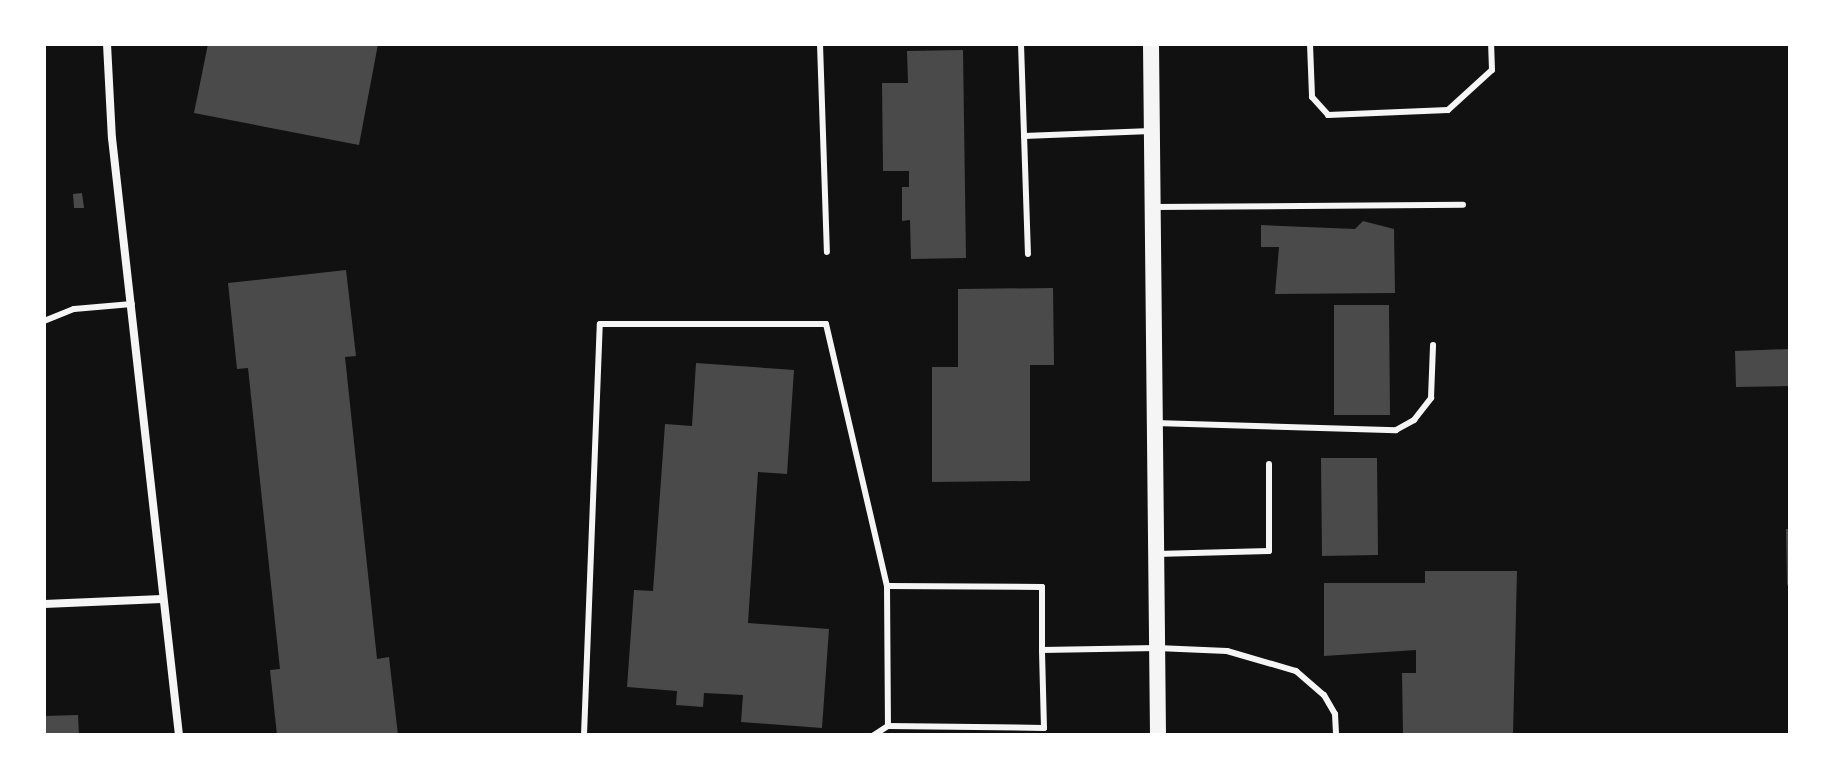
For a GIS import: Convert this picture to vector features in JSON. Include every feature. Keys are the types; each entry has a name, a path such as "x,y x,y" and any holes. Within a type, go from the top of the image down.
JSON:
{"main road":[{"path":"1151,44 1158,735"}],"street":[{"path":"107,44 112,138 179,735"},
{"path":"44,604 162,599"}],"lane":[{"path":"820,44 827,252"},
{"path":"1021,44 1028,254"},
{"path":"1310,44 1312,97 1328,115 1448,110 1492,70 1491,44"},
{"path":"1024,136 1151,131"},
{"path":"1153,207 1463,205"},
{"path":"44,321 74,309 132,304"},
{"path":"584,735 600,324 826,324 887,586 888,726"},
{"path":"1155,423 1396,430 1414,420 1431,398 1433,345"},
{"path":"1156,554 1269,551 1269,464"},
{"path":"874,735 888,726 1044,728 1042,587 887,586"},
{"path":"1042,650 1157,648 1227,651 1296,671 1324,695 1335,714 1336,735"}],"building":[{"path":"208,44 378,44 359,145 194,113"},
{"path":"963,50 966,258 911,259 910,220 902,221 902,187 909,187 909,171 883,171 882,83 908,83 907,51"},
{"path":"82,193 84,208 74,208 73,194"},
{"path":"1363,221 1394,229 1395,293 1275,294 1279,247 1261,247 1261,225 1355,229"},
{"path":"346,270 356,356 345,357 377,659 389,657 398,735 277,735 270,670 280,669 248,368 237,369 228,283"},
{"path":"1053,288 1054,365 1030,365 1030,481 932,482 932,367 958,367 958,289"},
{"path":"1334,305 1389,305 1390,415 1334,415"},
{"path":"1790,349 1790,386 1736,387 1735,351"},
{"path":"696,363 794,370 787,474 758,472 748,623 829,629 822,728 741,722 743,695 704,693 703,707 676,705 677,691 627,687 634,590 653,591 665,424 692,426"},
{"path":"1321,458 1377,458 1378,555 1322,556"},
{"path":"1786,529 1790,529 1790,585 1787,585"},
{"path":"1425,571 1517,571 1513,735 1403,735 1402,673 1416,673 1416,650 1324,656 1324,583 1425,583"},
{"path":"78,715 79,735 44,735 44,716"}]}
